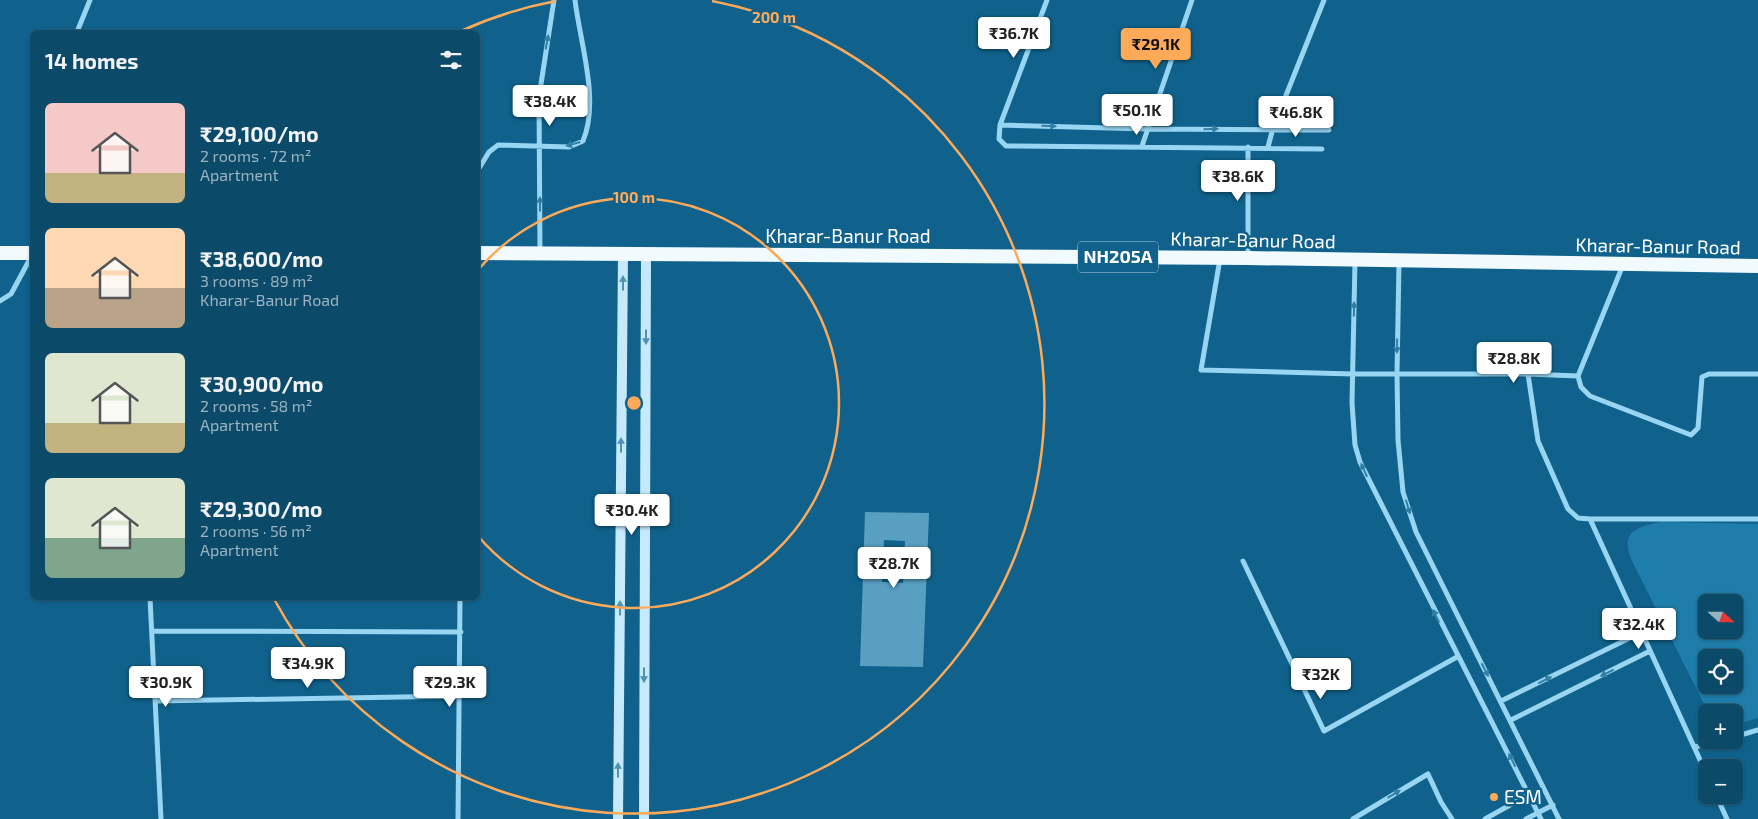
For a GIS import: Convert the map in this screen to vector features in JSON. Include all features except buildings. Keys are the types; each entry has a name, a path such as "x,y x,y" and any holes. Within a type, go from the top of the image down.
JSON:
{"highway":[{"path":"0,253 30,254"},
{"name":"Kharar-Banur Road","path":"480,253 1248,258 1399,262 1758,266"}],"main road":[{"path":"618,819 623,253"},
{"path":"644,819 646,253"}],"street":[{"path":"78,30 90,0"},
{"path":"540,253 539,96 554,0"},
{"path":"480,167 489,152 498,145 569,147 583,141 587,130 588,83 575,0"},
{"path":"1047,0 1000,125 1000,139 1006,146 1248,146 1322,149"},
{"path":"1142,146 1146,129 1192,0"},
{"path":"1268,147 1273,128 1324,0"},
{"path":"1000,125 1146,129 1273,128 1329,130"},
{"path":"1248,146 1248,258"},
{"path":"0,301 11,294 30,258"},
{"path":"1220,258 1201,370 1353,374 1528,374 1578,376"},
{"path":"1354,261 1353,423 1360,462 1457,657 1530,794 1541,819"},
{"path":"1399,262 1397,374 1401,473 1408,510 1416,532 1559,819"},
{"path":"1623,264 1578,376 1580,387 1590,396 1692,435 1698,428 1700,381 1704,375 1758,374"},
{"path":"1528,374 1534,424 1543,455 1568,509 1578,518 1758,519"},
{"path":"1590,519 1700,759"},
{"path":"1243,561 1324,730 1457,657"},
{"path":"150,600 162,819"},
{"path":"458,819 460,600"},
{"path":"152,631 461,632"},
{"path":"1501,701 1642,632"},
{"path":"1511,720 1650,651"},
{"path":"155,701 460,696"},
{"path":"1743,734 1758,730"},
{"path":"1353,819 1428,774 1441,802 1452,819"},
{"path":"1486,819 1530,794"},
{"path":"1720,804 1727,819"},
{"path":"1526,819 1553,805"}],"shaded area":[{"path":"1660,522 1758,524 1758,718 1743,722 1743,704 1704,704 1699,694 1743,694 1743,649 1698,649 1698,692 1629,553 1628,539 1631,534 1642,527"}],"place":[{"name":"ESM","path":"1494,797"}]}
